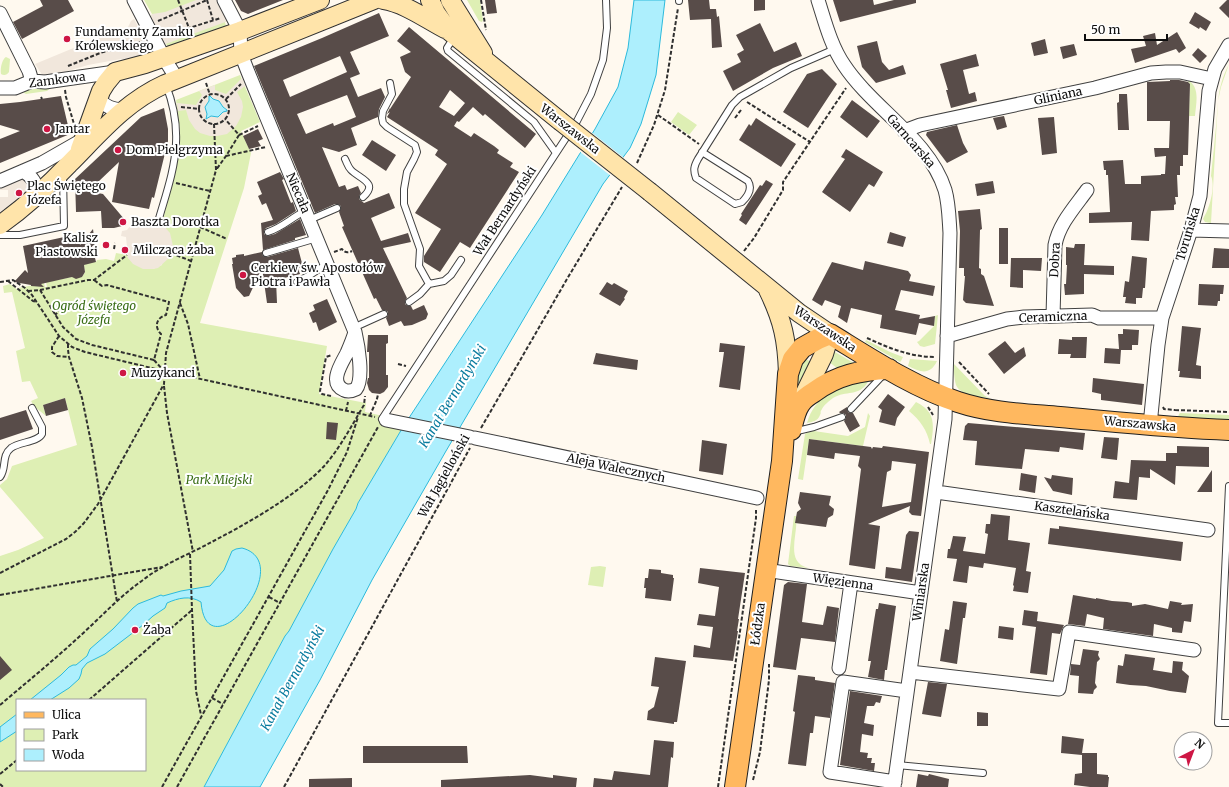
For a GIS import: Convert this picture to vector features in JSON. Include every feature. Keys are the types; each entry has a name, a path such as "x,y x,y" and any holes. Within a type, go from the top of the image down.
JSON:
{"main road":[{"name":"Warszawska","path":"830,334 889,369 929,390 969,405 1000,411 1150,425 1229,430"},
{"name":"Łódzka","path":"743,786 765,570 782,461 788,374 793,359 802,348 830,334"},
{"path":"800,404 821,386 838,377 863,371 889,369"},
{"name":"Łódzka","path":"782,461 800,404"}],"street":[{"path":"134,0 164,58 171,81"},
{"path":"224,0 240,31"},
{"path":"76,157 80,135 106,83 115,72 164,58 320,0"},
{"path":"0,225 38,194 124,110 143,95 171,81 374,0 390,1 405,6 452,34"},
{"name":"Warszawska","path":"430,0 436,13 452,34 799,313 830,334"},
{"name":"Warszawska","path":"450,0 491,65"},
{"name":"Garncarska","path":"818,0 828,32 843,65 854,79 926,155 937,172 944,190 949,211 950,233 946,397"},
{"path":"0,13 29,71 32,81"},
{"name":"Niecała","path":"240,31 241,54 307,215 317,238 329,258 354,330"},
{"name":"Toruńska","path":"1150,425 1162,318 1191,230 1200,196 1207,102 1212,79 1220,59 1229,45"},
{"name":"Zamkowa","path":"0,88 15,88 32,81 45,82 115,72"},
{"name":"Gliniana","path":"904,131 920,125 1096,88 1151,73 1180,72 1212,79"},
{"path":"98,98 106,106 124,110"},
{"path":"0,181 60,153 80,135"},
{"path":"23,171 32,178 37,187 38,194"},
{"name":"Dobra","path":"1053,316 1056,236 1062,224 1087,190"},
{"path":"1191,230 1229,232"},
{"path":"766,286 778,312 784,331 788,374"},
{"name":"Ceramiczna","path":"947,336 1007,319 1024,316 1092,315 1099,318 1162,318"},
{"path":"800,404 824,354 830,334"},
{"name":"Winiarska","path":"894,784 936,492 945,419 946,397"},
{"name":"Aleja Walecznych","path":"384,419 757,498"},
{"name":"Kasztelańska","path":"936,492 1208,530"},
{"name":"Więzienna","path":"765,570 921,593"},
{"path":"839,668 851,583"},
{"path":"910,672 1059,689 1068,632 1194,650"},
{"path":"894,784 830,772 843,682 907,691"}],"lane":[{"name":"Wał Bernardyński","path":"384,419 577,121 591,94 603,60 607,28 606,0"},
{"path":"452,34 447,48 448,51 534,122 556,153"},
{"path":"703,150 751,185 749,192 742,202 735,204 696,178 694,167 703,150 732,105 740,97 790,68 835,49"},
{"path":"158,222 175,154 176,132 170,96 171,81"},
{"path":"390,83 392,94 383,111 383,124 415,145 417,152 407,172 404,189 404,204 420,249 419,266 429,284"},
{"path":"345,159 352,171 364,179 368,184 369,190 363,198"},
{"path":"0,235 20,235 64,226 63,170"},
{"path":"268,232 279,228 293,217 338,208"},
{"path":"266,253 317,238"},
{"path":"297,282 310,275 329,258"},
{"path":"409,302 420,294 429,284 444,280 451,275 461,260"},
{"path":"354,330 384,314"},
{"path":"851,409 889,369"},
{"path":"0,477 3,474 6,453 17,445 39,438 42,434 42,427 32,408"},
{"path":"790,433 814,427 842,417"},
{"path":"1229,486 1218,723 1229,723"},
{"path":"897,765 983,773"}],"path":[{"path":"178,0 189,28"},
{"path":"157,21 207,0 213,20"},
{"path":"481,0 487,33"},
{"path":"635,165 654,126 665,90 679,1"},
{"path":"158,34 162,32 189,28 226,16"},
{"path":"62,69 100,53 145,41"},
{"path":"206,82 210,95"},
{"path":"226,99 243,82"},
{"path":"744,252 784,190 783,182 849,86"},
{"path":"65,94 80,135"},
{"path":"210,95 218,95 226,99 229,112 225,120 222,122 214,124 205,121 202,117 200,109 203,100 210,95"},
{"path":"740,97 810,142"},
{"path":"734,120 748,98"},
{"path":"172,107 200,109"},
{"path":"658,115 703,150"},
{"path":"225,120 239,135"},
{"path":"202,716 196,691 191,579 192,553 167,413 164,371 166,354 216,170 214,124"},
{"path":"216,170 239,135 264,124"},
{"path":"226,156 273,146"},
{"path":"169,181 210,191"},
{"name":"Wał Jagielloński","path":"284,787 472,438 624,184"},
{"path":"200,227 227,240"},
{"path":"114,249 115,243"},
{"path":"329,258 342,249 343,251 347,252 352,251"},
{"path":"171,253 191,260"},
{"path":"94,280 127,255"},
{"path":"0,282 13,280 28,291 38,303 59,336 68,344 93,355 372,417 372,411 378,394"},
{"path":"28,291 94,280 102,286 107,285 169,302 166,315 160,317 157,322 156,328 161,334 154,360"},
{"path":"8,281 33,301 38,303"},
{"path":"40,290 55,315 67,331 81,342 154,360 164,371"},
{"path":"180,302 188,324 200,379"},
{"path":"51,308 55,307 58,309 58,312 55,315"},
{"path":"59,336 52,347 52,352 57,356 69,357"},
{"path":"68,344 69,357 86,412 117,602"},
{"path":"334,355 329,355 326,357 320,391 322,394 335,396"},
{"path":"958,359 959,362 989,394"},
{"path":"398,364 404,366"},
{"path":"0,573 71,536 84,523 101,498 164,384"},
{"path":"346,411 348,399"},
{"path":"1160,405 1164,409 1229,412"},
{"path":"1175,410 1175,417"},
{"path":"0,705 143,580 164,566 192,553 257,516 304,484 317,473 334,454 359,414"},
{"path":"162,787 342,464 359,414"},
{"path":"177,787 384,419"},
{"path":"718,787 756,518 757,498"},
{"path":"0,595 164,566"},
{"path":"269,596 280,602"},
{"path":"90,699 192,610"},
{"path":"743,786 760,752 770,680 769,660"},
{"path":"212,698 223,704"},
{"path":"0,774 16,761"},
{"path":"0,784 3,787"}],"green space":[{"path":"144,0 218,0 228,21 225,22 225,29 169,48 166,44 163,45 150,20 152,14"},
{"path":"467,0 480,0 482,22 479,21"},
{"path":"6,57 10,59 9,72 3,75 1,74 1,67 3,60"},
{"path":"1229,64 1221,87 1218,100 1221,83"},
{"name":"Park Miejski","path":"240,75 260,122 241,131 251,153 244,188 200,323 327,346 319,394 366,403 365,412 388,417 403,427 358,503 204,787 0,787 0,556 18,550 44,538 0,487 0,485 7,479 12,466 77,445 65,398 43,405 46,416 35,407 31,401 38,398 30,381 22,382 16,351 25,348 12,292 4,293 3,286 10,284 18,290 18,288 44,283 45,287 47,287 46,282 72,277 82,277 85,272 84,265 94,260 96,262 97,260 106,259 114,261 116,253 127,255 128,258 153,269 162,265 166,228 162,224 180,152 180,130 176,100"},
{"path":"1186,79 1191,82 1196,90 1197,100 1195,116 1189,116 1190,84"},
{"path":"24,87 52,87 47,91 26,94 21,91"},
{"path":"1218,105 1211,223 1205,222 1203,219 1207,212 1212,194 1213,184 1211,176"},
{"path":"678,112 697,125 689,135 671,122"},
{"path":"938,315 935,344 924,347 920,346 917,342 934,326 935,316"},
{"path":"866,340 903,357 901,361 900,362 865,342"},
{"path":"835,352 859,366 841,371 829,362"},
{"path":"801,356 811,362 792,395"},
{"path":"910,359 937,361 928,371 921,371 908,366"},
{"path":"953,363 985,396 990,398 966,394 958,389 955,382"},
{"path":"857,382 868,382 861,390 833,398 823,408 818,419 807,423 815,406 826,395"},
{"path":"916,402 927,410 932,420 933,431 931,444 922,426 909,411"},
{"path":"868,413 870,416 863,446 809,439 803,480 798,479 805,434 810,431 814,431 848,436 865,427"},
{"path":"1180,413 1229,415 1229,420 1178,417"},
{"path":"794,516 796,516 796,523 794,553 796,560 801,565 808,568 790,566 788,564"},
{"path":"591,567 606,567 603,587 588,585"}],"shaded area":[{"path":"196,0 218,0 228,21 163,45 150,20 152,14 165,12"},
{"path":"134,19 149,48 147,55 136,59 121,59 88,65 54,75 43,76 35,64 128,27"},
{"path":"242,78 245,86 237,92 242,101 243,107 241,117 236,126 227,134 210,136 200,133 195,129 189,120 186,110 178,111 177,103 196,105 202,95 199,91 215,85 215,90 226,94"},
{"name":"Plac Świętego Józefa","path":"23,177 33,189 0,215 0,197 8,197 8,190 0,190 0,185"},
{"path":"136,218 158,222 162,224 170,233 173,246 169,258 158,268 143,269 133,264 128,258 126,237 121,236 122,231 127,230 131,225 131,222"}],"water":[{"name":"Kanał Bernardyński","path":"634,0 665,0 656,75 641,124 630,148 603,184 446,451 372,580 320,680 260,787 204,787 358,503 403,427 542,215 595,129 618,87 628,48"},
{"path":"209,96 219,101 227,111 223,112 218,117 211,116 206,119 207,114 205,107 209,101"},
{"path":"242,548 257,558 260,573 256,591 245,608 232,621 218,626 207,621 201,602 193,598 171,601 167,603 165,608 105,654 87,663 82,669 79,679 69,688 52,699 31,699 69,667 76,665 87,656 90,649 138,604 161,595 163,596 210,586 224,570 232,551"},
{"path":"16,715 16,732 0,742 0,727"}],"pier":[{"path":"591,132 624,158 611,176 579,151"}],"building":[{"path":"40,0 68,0 74,11 22,39 13,22 43,6"},
{"path":"235,0 283,0 248,14 241,11"},
{"path":"485,0 495,0 497,13 487,14"},
{"path":"688,0 709,0 710,9 716,9 717,17 719,16 722,47 712,48 711,19 690,20"},
{"path":"754,0 765,0 765,10 754,11"},
{"path":"833,0 873,0 874,5 894,0 916,0 916,3 840,22"},
{"path":"1227,0 1229,0 1229,18 1219,8"},
{"path":"1195,12 1211,22 1206,31 1189,23"},
{"path":"379,13 389,36 350,52 360,74 350,78 358,97 381,88 385,97 379,109 378,117 351,128 357,145 339,152 322,147 339,187 345,185 347,190 358,186 361,193 359,199 364,203 389,193 395,208 371,218 381,241 408,233 411,242 383,248 407,298 405,304 411,306 413,310 424,305 428,314 426,319 412,325 404,326 401,321 389,326 386,318 388,312 382,310 376,298 374,299 342,227 344,226 339,212 341,208 340,205 335,204 315,213 254,66","holes":["340,56 347,72 290,97 283,80","347,95 356,117 334,126 333,123 306,134 297,114"]},
{"path":"760,23 774,52 796,42 802,56 773,68 733,91 723,71 741,62 737,54 744,50 736,35"},
{"path":"409,27 536,134 525,148 485,114 483,116 473,107 459,122 457,121 454,126 471,137 474,133 494,146 499,150 497,153 513,163 510,167 519,172 470,248 460,242 440,272 424,262 424,256 441,229 415,213 447,164 435,155 438,150 387,117 390,112 387,114 390,108 411,77 405,72 400,57 411,52 397,41","holes":["450,90 465,103 454,116 439,107"]},
{"path":"1177,32 1186,48 1179,53 1176,49 1135,63 1131,49 1146,46 1143,36 1155,33 1157,45"},
{"path":"1045,39 1048,53 1034,56 1031,43"},
{"path":"877,41 882,62 889,70 903,65 906,74 876,83 862,67 857,46"},
{"path":"1074,44 1077,55 1063,59 1060,47"},
{"path":"1198,48 1207,56 1200,63 1192,55"},
{"path":"976,54 979,66 963,70 969,94 975,92 977,101 951,108 946,90 948,90 940,64"},
{"path":"822,69 837,84 808,128 783,112 807,74"},
{"path":"1179,80 1190,84 1188,155 1183,155 1183,166 1180,166 1180,175 1177,175 1178,197 1175,197 1176,204 1174,205 1174,210 1151,211 1149,241 1131,240 1132,222 1089,223 1089,213 1110,212 1108,175 1106,175 1106,170 1104,170 1103,161 1123,160 1125,184 1141,184 1141,176 1165,174 1166,156 1155,157 1154,148 1169,148 1170,121 1147,121 1147,82"},
{"path":"1119,94 1127,94 1129,130 1118,130 1117,103 1119,102"},
{"name":"Jantar","path":"61,96 70,134 0,163 0,139 20,131 0,125 0,104"},
{"path":"852,100 880,121 867,138 840,117"},
{"path":"164,108 168,129 168,141 154,198 152,197 149,209 112,202 119,162 98,182 98,193 103,194 125,220 126,225 114,228 102,228 101,211 76,212 75,179 141,117"},
{"path":"1004,116 1007,127 997,130 993,118"},
{"path":"1054,117 1057,153 1042,155 1038,118"},
{"path":"756,118 796,144 781,167 739,140 749,124 751,126"},
{"path":"957,125 963,143 968,152 947,163 926,135 927,132"},
{"path":"258,129 263,139 258,141 261,146 249,149 243,136"},
{"path":"372,140 396,155 386,171 362,155"},
{"path":"846,149 883,172 874,187 869,184 850,212 822,192 845,159 841,157"},
{"path":"280,172 284,179 282,180 291,203 293,202 296,211 276,224 266,228 264,234 268,236 275,234 300,219 306,235 263,250 261,223 273,220 266,203 262,205 258,196 262,194 257,182"},
{"path":"766,180 773,184 746,225 739,220 742,215 741,214 760,185 762,186"},
{"path":"993,181 995,193 977,196 975,184"},
{"path":"980,209 982,229 980,230 979,268 981,269 981,274 984,276 994,306 966,303 963,300 965,276 964,268 959,268 960,231 958,211"},
{"path":"999,228 1008,228 1008,264 999,264"},
{"path":"93,229 95,245 92,246 96,262 84,265 85,272 82,277 76,279 72,277 41,284 44,287 14,282 25,270 28,273 23,246 78,234 80,245"},
{"path":"890,232 906,237 903,247 887,243"},
{"path":"1075,244 1085,244 1084,265 1114,266 1114,275 1084,274 1084,294 1065,295 1064,284 1066,284 1067,265 1066,247 1074,248"},
{"path":"298,248 303,267 298,268 300,274 276,280 277,303 267,303 262,268 249,296 244,297 236,288 232,258 236,257 236,255 244,254 244,256 262,252 263,256 267,257"},
{"path":"1214,248 1229,249 1229,268 1212,268"},
{"path":"1132,256 1147,258 1145,288 1143,288 1142,298 1136,298 1136,304 1125,303 1126,297 1123,297 1125,281 1129,282"},
{"path":"1011,258 1042,258 1041,271 1023,270 1023,288 1010,287"},
{"path":"865,261 908,271 911,275 909,281 935,286 933,296 901,290 895,310 920,315 919,319 935,316 934,326 919,323 916,335 880,328 882,315 851,308 847,323 838,317 841,306 825,300 822,306 812,300 832,262 863,270"},
{"path":"607,282 612,285 614,283 628,291 620,306 599,294"},
{"path":"1199,284 1224,285 1223,294 1220,294 1220,301 1218,301 1217,306 1198,305"},
{"path":"327,299 337,322 319,331 316,322 313,323 309,313 315,310 313,305"},
{"path":"1182,326 1201,328 1196,365 1201,366 1201,379 1179,377 1180,371 1178,371"},
{"path":"1123,329 1139,330 1138,345 1132,345 1132,350 1121,350 1120,364 1104,363 1105,348 1119,349 1118,334 1123,334"},
{"path":"368,335 388,335 388,343 386,344 386,375 388,375 388,387 380,394 372,393 369,390 367,383 369,378 369,352 367,352"},
{"path":"1072,337 1087,337 1086,358 1070,358 1071,354 1058,354 1059,339 1072,340"},
{"path":"1005,341 1015,353 1024,347 1026,356 1004,374 988,354"},
{"path":"720,343 745,346 740,390 719,387 724,352 719,352"},
{"path":"596,353 638,360 637,370 593,364"},
{"path":"1093,378 1144,384 1142,405 1101,400 1101,394 1092,392"},
{"path":"888,394 905,407 897,418 895,426 879,422 882,410 878,407"},
{"path":"65,398 68,410 46,416 43,405"},
{"path":"847,407 848,412 853,413 860,426 850,432 844,421 846,415 839,412"},
{"path":"26,410 33,429 0,440 0,418"},
{"path":"327,422 338,423 336,440 326,439"},
{"path":"968,423 1085,433 1083,450 1060,447 1059,452 1025,449 1022,469 975,465 977,441 963,440 965,426"},
{"path":"1104,437 1119,438 1117,460 1101,458"},
{"path":"809,439 871,447 872,449 873,447 882,448 883,446 929,452 921,516 912,515 909,512 910,506 868,524 880,526 875,569 849,565 861,469 858,466 860,456 835,453 834,459 807,455","holes":["892,461 916,464 911,502 882,507 887,472 891,470"]},
{"path":"702,440 727,444 723,475 699,471"},
{"path":"1177,446 1209,447 1209,467 1176,466 1175,485 1150,469 1150,478 1139,477 1137,500 1113,498 1115,481 1129,483 1131,460 1166,461 1166,453 1177,453"},
{"path":"1212,470 1212,492 1197,492"},
{"path":"1021,473 1037,476 1035,493 1019,490"},
{"path":"1052,475 1073,478 1072,495 1053,491 1044,477 1051,479"},
{"path":"800,492 831,496 829,505 834,509 833,515 828,518 826,527 795,523 797,512 801,509 798,503"},
{"path":"991,514 1010,516 1008,540 1030,543 1026,571 1031,572 1028,593 1013,591 1016,568 984,563 983,568 969,566 967,583 953,581 957,559 947,558 948,549 950,549 953,536 966,537 963,551 985,554 988,534 985,533 986,524 990,524"},
{"path":"1059,526 1183,542 1181,561 1048,544 1050,528 1059,529"},
{"path":"909,531 919,532 912,582 885,578 886,567 901,569 906,535"},
{"path":"700,568 745,573 733,661 693,657 694,645 710,648 713,627 697,625 699,614 715,616 719,587 698,583"},
{"path":"649,569 661,570 661,573 673,575 674,578 671,601 645,598 645,578 648,578"},
{"path":"788,582 807,584 802,622 823,625 827,606 839,608 835,642 801,638 796,670 773,667 784,585"},
{"path":"1073,595 1127,602 1132,603 1132,606 1145,604 1168,609 1170,601 1182,603 1181,605 1193,604 1191,622 1184,621 1182,633 1172,632 1172,628 1154,624 1153,636 1103,629 1104,618 1087,614 1085,626 1068,624"},
{"path":"953,601 967,603 965,618 963,618 957,664 940,661 945,629 949,630"},
{"path":"879,603 896,606 887,670 885,670 884,680 868,677 871,661 868,661 876,609 878,609"},
{"path":"1024,610 1038,612 1037,621 1064,625 1060,634 1052,633 1047,675 1030,673 1036,627 1022,625"},
{"path":"999,626 1014,628 1013,640 998,638"},
{"path":"1083,649 1099,651 1098,655 1100,659 1097,662 1095,683 1097,687 1093,694 1078,693 1079,676 1070,675 1071,664 1080,665"},
{"path":"1125,654 1155,658 1153,670 1172,673 1173,661 1183,662 1182,670 1189,676 1186,693 1146,686 1116,683 1118,665 1123,666"},
{"path":"0,656 12,670 0,680"},
{"path":"655,657 686,661 677,722 674,722 674,724 647,720 648,711 654,707 659,687 651,686"},
{"path":"798,675 815,677 815,680 835,683 830,718 815,716 813,733 810,733 806,766 788,764"},
{"path":"928,682 947,684 941,717 922,714"},
{"path":"850,691 882,696 880,703 876,702 874,706 867,706 864,723 874,725 873,736 862,734 860,752 868,753 867,758 872,758 871,763 875,763 874,771 840,765"},
{"path":"977,712 988,713 988,726 977,726"},
{"path":"1062,736 1084,739 1082,753 1097,753 1097,774 1108,775 1108,787 1074,785 1075,774 1082,773 1082,755 1061,753"},
{"path":"654,740 674,742 668,787 593,787 594,778 612,780 614,771 650,775"},
{"path":"363,746 467,746 468,763 363,763"},
{"path":"918,774 928,776 929,774 949,779 948,787 916,787"},
{"path":"530,775 553,778 553,775 577,778 576,787 441,787 441,780"},
{"path":"352,778 352,787 309,787 309,779"}],"place":[{"name":"Fundamenty Zamku Królewskiego","path":"67,39"},
{"name":"Jantar","path":"47,129"},
{"name":"Dom Pielgrzyma","path":"118,150"},
{"name":"Plac Świętego Józefa","path":"19,193"},
{"name":"Baszta Dorotka","path":"123,222"},
{"name":"Kalisz Piastowski","path":"106,245"},
{"name":"Milcząca żaba","path":"125,250"},
{"name":"Cerkiew św. Apostołów Piotra i Pawła","path":"243,275"},
{"name":"Muzykanci","path":"123,373"},
{"name":"Żaba","path":"135,630"}],"park label":[{"name":"Ogród świętego Józefa","path":"94,313"}]}
